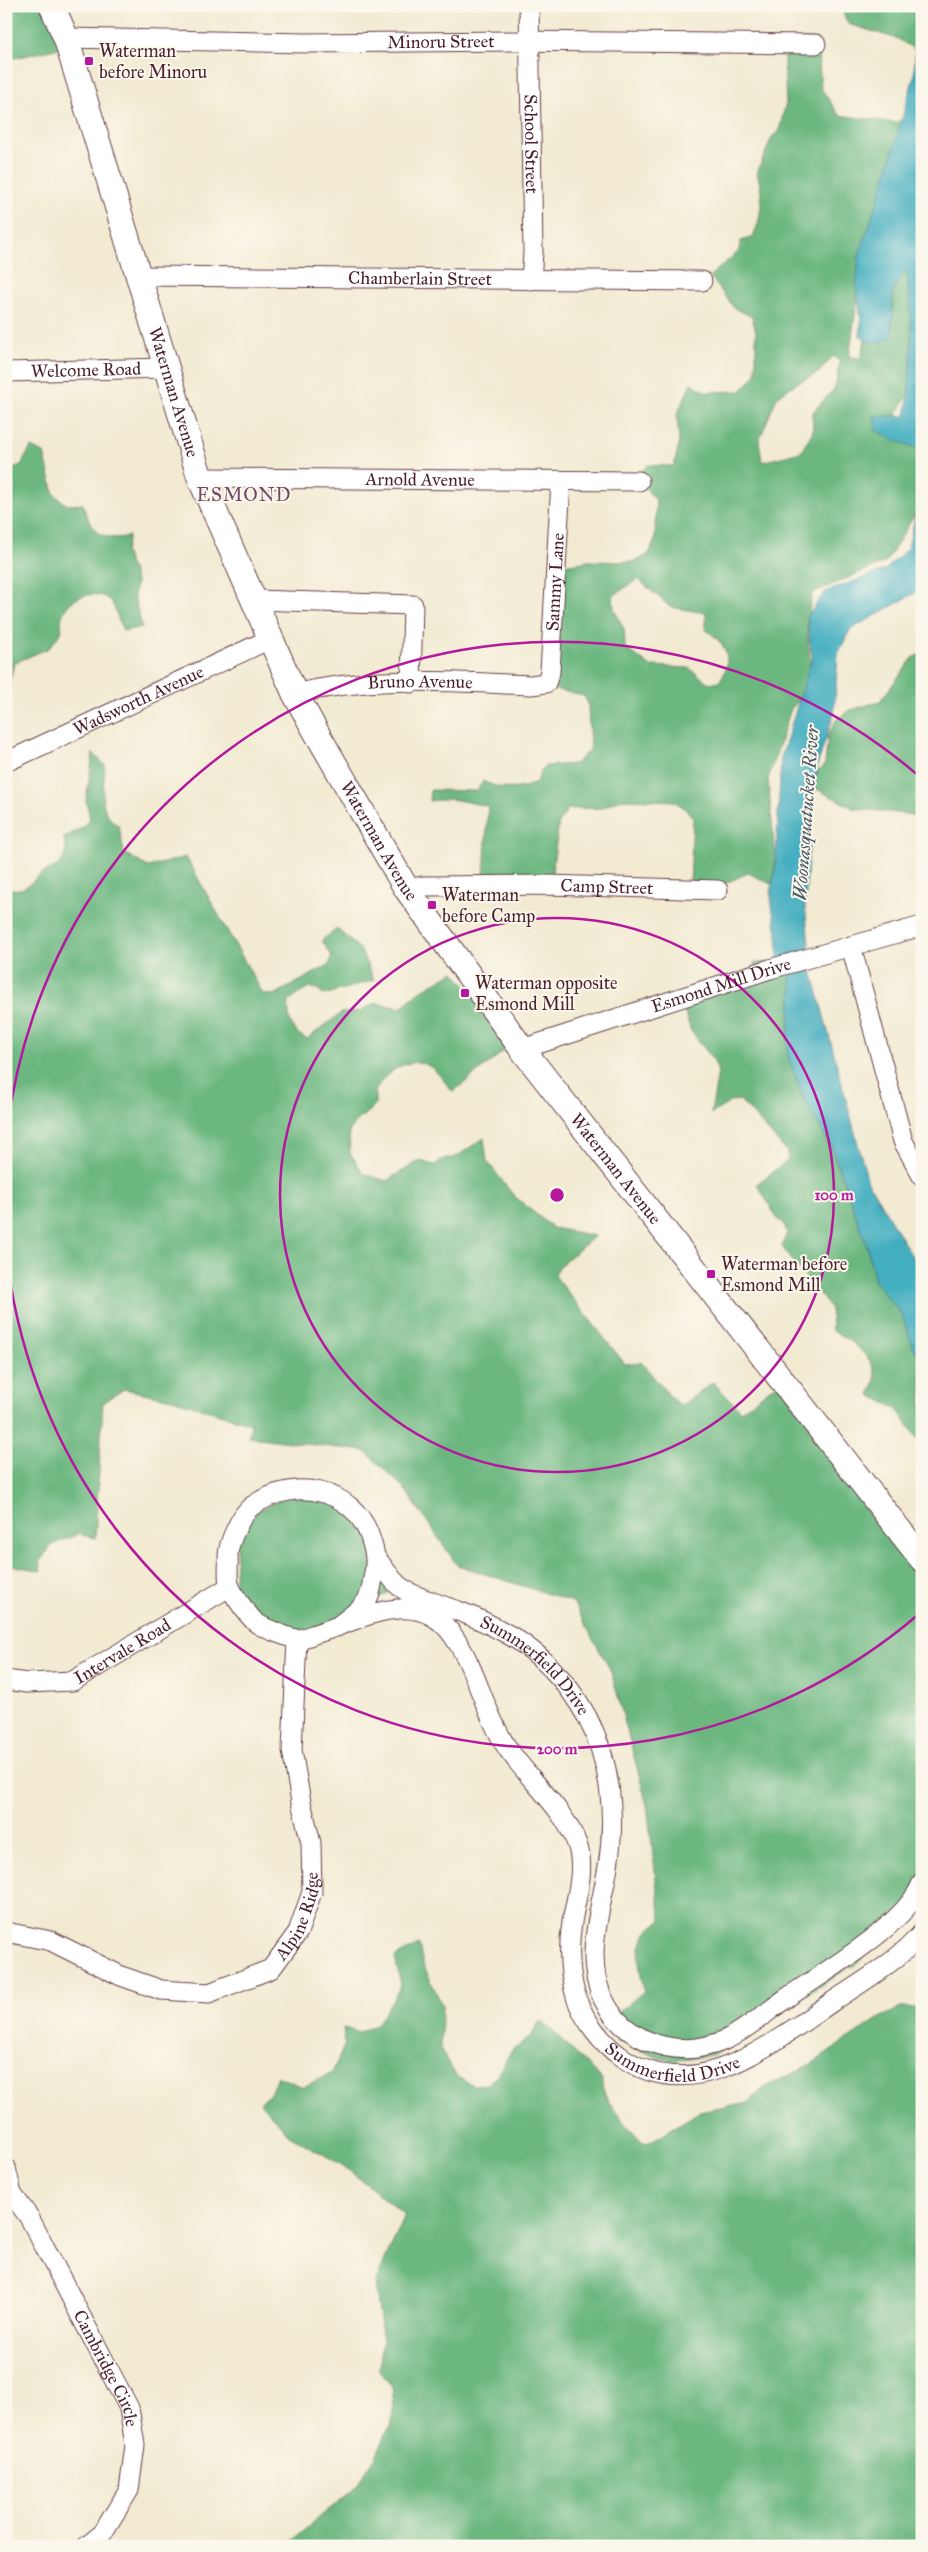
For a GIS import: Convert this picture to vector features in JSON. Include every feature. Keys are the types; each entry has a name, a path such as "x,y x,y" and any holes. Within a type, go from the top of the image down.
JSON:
{"main road":[{"name":"Waterman Avenue","path":"52,6 66,38 138,276 164,354 166,368 200,478 295,694 406,888 522,1049 922,1559"}],"street":[{"name":"School Street","path":"529,6 533,253 531,280"},
{"name":"Minoru Street","path":"66,38 306,43 816,44"},
{"name":"Chamberlain Street","path":"138,276 702,280"},
{"name":"Welcome Road","path":"6,372 166,368"},
{"name":"Arnold Avenue","path":"200,478 561,482 639,481"},
{"name":"Sammy Lane","path":"546,684 550,672 561,482"},
{"path":"255,600 413,606 411,683"},
{"name":"Wadsworth Avenue","path":"6,762 272,638"},
{"name":"Bruno Avenue","path":"295,694 325,687 411,683 546,684"},
{"name":"Camp Street","path":"406,888 427,886 548,885 718,890"},
{"name":"Esmond Mill Drive","path":"522,1049 851,946 922,926"},
{"path":"851,946 903,1141 922,1176"},
{"path":"288,1489 330,1493 364,1520 378,1560 368,1600 337,1627 297,1639 255,1623 229,1587 228,1544 245,1515 250,1508 288,1489"},
{"name":"Summerfield Drive","path":"378,1560 399,1586 417,1596 501,1630 540,1657 567,1686 587,1717 600,1746 608,1778 611,1835 594,1945 598,1985 606,2006 620,2024 636,2036 657,2045 697,2048 730,2038 862,1945 906,1909 922,1883"},
{"name":"Intervale Road","path":"6,1680 27,1683 73,1681 229,1587"},
{"name":"Summerfield Drive","path":"337,1627 384,1609 405,1607 434,1617 454,1635 505,1745 556,1808 578,1845 581,1870 570,1939 571,1970 578,2001 595,2031 611,2049 629,2062 652,2072 679,2076 701,2074 741,2060 780,2038 880,1968 914,1942 922,1932"},
{"name":"Alpine Ridge","path":"6,1932 51,1942 121,1976 161,1990 209,1993 271,1970 298,1932 312,1892 311,1843 301,1802 292,1750 297,1639"},
{"path":"579,1890 604,1890"},
{"path":"862,1945 880,1968"},
{"name":"Cambridge Circle","path":"6,2168 8,2192 29,2217 129,2408 135,2445 129,2490 102,2534 87,2546"}],"green space":[{"path":"6,6 52,6 69,46 6,60"},
{"path":"840,6 922,6 919,52 898,39 848,24"},
{"path":"817,39 821,88 839,115 896,123 910,113 863,260 849,357 861,358 868,326 907,250 917,292 912,389 893,420 922,447 922,490 917,511 886,562 812,593 807,626 812,685 791,709 768,779 775,853 775,874 771,884 748,873 715,888 690,884 693,818 686,809 674,801 630,799 617,800 602,808 568,809 559,822 551,879 484,877 488,806 451,799 429,801 430,790 477,791 483,781 503,788 529,786 536,783 544,766 575,764 590,749 588,704 584,696 549,688 558,566 588,561 634,562 649,554 655,540 656,500 635,477 648,465 674,466 679,444 677,415 691,383 706,392 741,391 756,374 756,332 752,317 734,308 710,276 738,252 741,241 753,237 756,229 761,205 761,189 757,173 772,137 779,131 786,103 783,40","holes":["833,356 840,362 835,388 812,413 813,431 801,452 762,462 759,441 777,397 795,384 818,373","638,579 670,607 706,613 706,630 719,641 726,653 726,667 719,682 710,684 689,668 650,666 625,648 624,629 614,609 613,596"]},
{"path":"31,447 44,453 54,494 67,505 83,504 89,521 104,536 119,538 129,536 125,552 136,581 134,596 142,627 123,631 113,605 104,597 87,595 78,598 70,603 64,611 61,620 62,631 49,648 14,663 9,684 6,683 6,471 21,465"},
{"path":"922,653 922,816 853,808 813,787 818,771 825,764 828,736 836,720 848,711 880,701 913,658"},
{"path":"93,753 105,765 104,807 107,814 119,826 124,853 148,867 186,857 263,994 274,995 329,965 332,957 322,940 337,929 360,949 374,980 324,995 317,989 309,987 289,1001 291,1023 302,1036 307,1039 341,1013 360,1011 376,1003 400,1008 422,990 454,972 514,1043 453,1092 437,1072 429,1066 418,1062 402,1065 388,1075 375,1093 375,1105 354,1124 349,1132 350,1153 363,1173 386,1181 419,1161 435,1165 446,1158 454,1158 484,1138 487,1161 514,1196 553,1228 595,1236 558,1267 555,1276 625,1364 641,1362 675,1402 682,1405 713,1382 741,1411 779,1382 922,1561 922,1903 913,1915 853,1966 847,1966 845,1970 713,2055 672,2061 654,2056 619,2042 607,2022 644,1991 639,1952 645,1936 661,1920 647,1805 611,1671 573,1602 457,1565 404,1488 365,1451 249,1437 251,1424 172,1399 124,1389 103,1403 95,1538 78,1534 50,1546 41,1560 40,1571 6,1564 6,887 13,889 23,888 43,873 58,865 65,855 64,838 85,826 90,819 86,800"},
{"path":"754,962 789,963 792,991 787,1054 804,1100 830,1144 867,1246 875,1282 902,1315 913,1347 922,1362 922,1445 896,1408 870,1395 875,1377 870,1361 859,1348 832,1331 831,1309 782,1247 787,1232 783,1222 778,1220 757,1184 788,1160 787,1152 740,1100 732,1101 711,1114 718,1072 714,1061 691,1031 679,996 755,968"},
{"path":"310,1487 370,1520 397,1585 388,1593 294,1644 233,1605 239,1518"},
{"path":"419,1945 423,1964 442,2005 441,2051 457,2077 473,2085 488,2084 498,2075 511,2051 531,2037 539,2022 543,2022 602,2079 602,2086 610,2104 643,2143 650,2142 699,2112 748,2103 764,2088 813,2063 881,2017 901,2008 917,2008 922,2003 922,2546 285,2546 355,2488 375,2458 390,2426 394,2405 392,2387 379,2369 383,2341 375,2283 405,2215 342,2165 289,2135 260,2102 270,2094 277,2076 303,2087 332,2073 345,2044 343,2028 360,2032 378,2023 401,1986 395,1957"}],"water":[{"name":"Woonasquatucket River","path":"917,6 922,6 922,589 850,630 838,654 834,714 818,763 811,817 805,906 812,971 868,1182 922,1273 922,1362 913,1347 902,1315 875,1282 867,1246 830,1144 804,1100 787,1054 792,991 789,963 778,963 777,935 771,897 772,882 775,874 781,758 812,658 807,617 825,592 885,570 908,548 919,500 918,448 894,440 876,430 874,416 906,416 911,342 909,288 906,269 893,290 892,338 873,344 860,336 861,320 856,287 859,255 884,182 914,76"}],"place":[{"name":"Waterman before Minoru","path":"89,61"},
{"name":"Waterman before Camp","path":"432,905"},
{"name":"Waterman opposite Esmond Mill","path":"465,993"},
{"name":"Waterman before Esmond Mill","path":"711,1274"}],"district":[{"name":"ESMOND","path":"244,494"}]}
